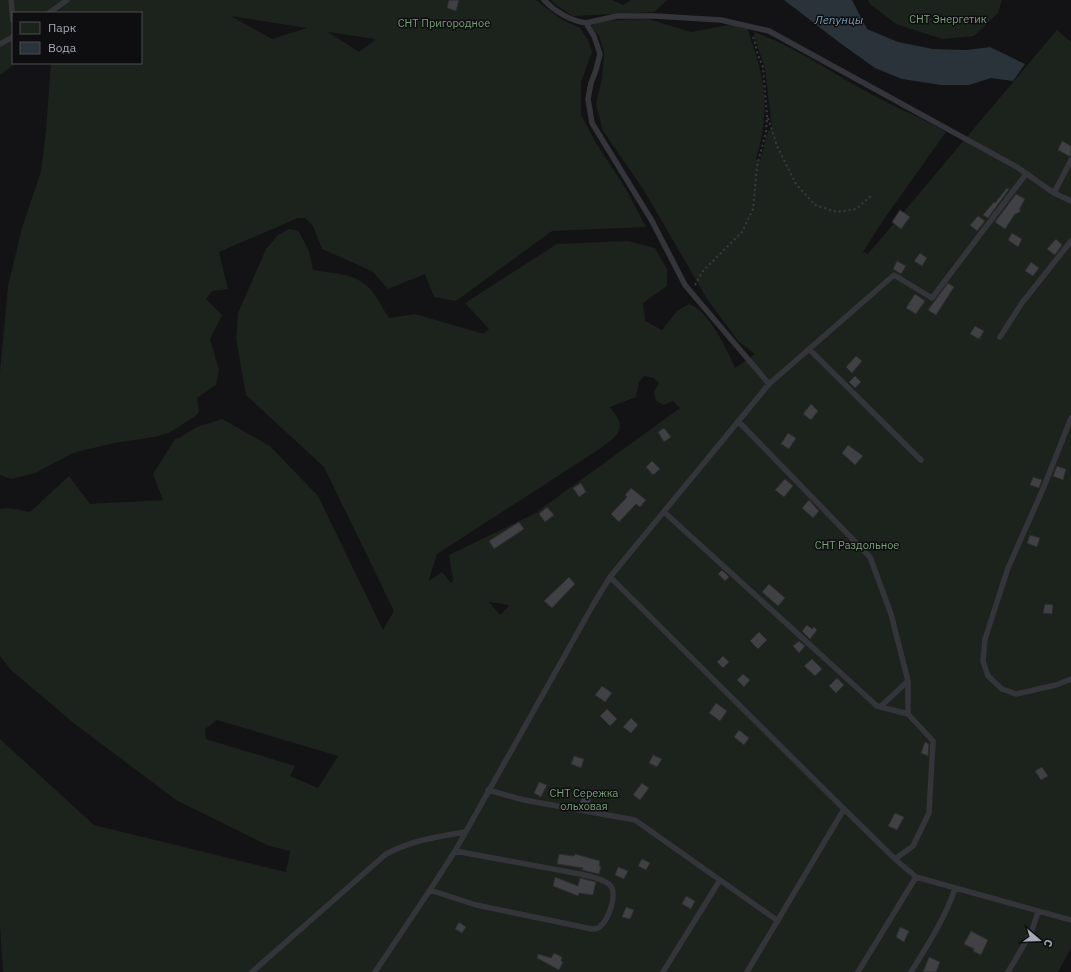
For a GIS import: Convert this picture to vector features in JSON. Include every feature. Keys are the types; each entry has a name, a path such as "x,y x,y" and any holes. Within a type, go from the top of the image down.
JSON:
{"lane":[{"path":"11,0 12,12"},
{"path":"51,12 66,0"},
{"path":"544,0 562,14 579,22 586,23 617,16 655,16 721,20 769,31 916,111 1026,174 1054,193 1071,201"},
{"path":"586,23 594,36 600,54 598,66 590,83 588,99 592,124 652,220 685,285 769,384"},
{"path":"0,44 12,38"},
{"path":"1054,193 1071,160"},
{"path":"375,972 455,850 592,605 610,577 769,384 894,275 932,298 1026,174"},
{"path":"1000,336 1022,303 1071,241"},
{"path":"810,348 921,460"},
{"path":"1071,418 1043,489 1008,568 985,639 983,661 988,676 1002,689 1016,694 1056,685 1071,679"},
{"path":"738,421 870,557 891,614 908,681 908,714"},
{"path":"664,512 871,701 877,706 908,714 933,741 929,813 913,846 895,859"},
{"path":"610,577 844,809 895,859 916,877 1071,920"},
{"path":"880,707 908,681"},
{"path":"488,790 524,800 635,820 778,920"},
{"path":"747,972 844,809"},
{"path":"252,972 386,854 399,847 424,838 465,832"},
{"path":"430,890 476,905 592,929 597,929 603,924 614,900 614,892 609,885 580,874 455,850"},
{"path":"858,972 916,877"},
{"path":"663,972 720,880"},
{"path":"912,972 943,916 953,896 955,888"},
{"path":"1008,972 1031,933 1038,912"}],"path":[{"path":"751,27 758,55 763,67 768,117 777,146 796,184 815,205 837,212 856,208 872,195"},
{"path":"693,294 695,285 703,271 742,232 753,209 756,166 766,132 768,117"}],"green space":[{"name":"СНТ Пригородное","path":"0,0 536,0 561,19 580,28 588,40 592,52 581,82 581,115 596,143 626,189 646,227 552,231 456,301 434,297 425,274 388,289 372,271 322,249 313,226 305,218 298,218 219,252 228,289 212,291 206,299 222,315 210,339 219,370 216,385 197,398 199,412 194,417 169,433 154,437 114,443 73,453 35,473 11,479 0,475 0,372 8,286 22,228 41,172 51,64 142,64 142,12 12,12 12,64 15,64 0,75","holes":["231,16 307,28 272,39","328,32 375,39 359,52"]},
{"path":"551,0 612,0 623,5 631,0 667,0 654,12 573,16"},
{"name":"СНТ Энергетик","path":"868,0 1002,0 998,13 974,36 942,39 896,24 870,4"},
{"path":"648,19 691,32 739,23 747,26 760,68 764,95 763,127 756,159 760,161 768,131 772,129 765,68 754,32 796,51 872,95 946,132 884,219 863,252 868,254 1057,30 1071,42 1071,948 1058,972 3,972 0,927 0,739 94,825 286,872 290,851 269,846 176,800 76,725 12,671 0,656 0,509 10,508 30,512 69,476 90,504 163,500 153,474 175,439 197,427 222,419 270,446 318,496 383,630 394,611 324,467 246,395 236,339 238,313 266,249 278,235 289,229 299,232 309,251 313,270 341,274 360,281 372,291 389,318 415,314 484,334 489,329 465,303 557,244 628,241 655,248 667,269 667,286 643,303 645,321 662,330 677,311 689,304 704,314 710,322 722,341 735,368 755,354 739,342 707,299 645,192 603,131 596,104 602,79 604,52 599,36 591,26 597,23 611,21","holes":["644,376 654,378 659,383 654,392 656,401 664,405 673,401 680,408 538,511 541,516 538,512 449,555 453,581 451,583 442,572 429,581 437,554 598,450 614,438 620,426 617,417 610,407 636,397 639,382","489,602 509,605 500,615","217,720 338,756 318,788 290,776 295,766 206,739 205,729"]}],"water":[{"name":"Лепунцы","path":"784,0 852,0 867,29 898,42 933,49 967,50 990,47 1025,64 1013,81 991,78 969,85 941,85 902,79 875,68"}],"building":[{"path":"449,0 459,0 456,11 447,8"},
{"path":"1062,141 1071,146 1071,156 1058,150"},
{"path":"1007,188 1009,189 988,218 983,215 994,202 995,203"},
{"path":"1016,194 1025,199 1020,208 1020,212 1015,214 1005,229 995,222"},
{"path":"900,210 910,217 901,229 892,222"},
{"path":"978,216 985,221 977,231 970,225"},
{"path":"1012,233 1022,239 1018,247 1008,240"},
{"path":"1056,239 1062,245 1055,255 1047,249"},
{"path":"920,253 927,258 922,266 914,261"},
{"path":"897,261 906,266 901,274 893,269"},
{"path":"1031,262 1039,268 1033,276 1025,271"},
{"path":"948,283 954,287 936,315 928,310"},
{"path":"915,294 925,301 916,314 906,308"},
{"path":"975,326 984,331 979,339 970,334"},
{"path":"856,356 862,361 852,373 846,367"},
{"path":"855,376 861,382 855,388 849,382"},
{"path":"811,404 818,411 811,420 803,414"},
{"path":"664,428 671,437 664,442 658,432"},
{"path":"788,433 796,438 789,449 781,444"},
{"path":"848,445 863,456 855,465 842,453"},
{"path":"652,461 660,469 653,475 646,467"},
{"path":"1057,466 1066,469 1063,480 1053,476"},
{"path":"1033,477 1042,480 1039,488 1030,485"},
{"path":"785,479 793,486 784,497 775,490"},
{"path":"581,483 586,492 579,497 573,488"},
{"path":"631,488 646,500 640,507 636,504 619,522 611,514 627,497 625,495"},
{"path":"809,500 819,511 813,518 802,508"},
{"path":"547,507 554,515 545,522 539,514"},
{"path":"519,522 524,529 494,549 489,541"},
{"path":"1030,535 1040,538 1037,547 1027,543"},
{"path":"722,570 729,577 725,581 718,574"},
{"path":"569,577 575,584 552,608 544,601"},
{"path":"769,584 785,598 778,606 762,592"},
{"path":"1045,604 1053,605 1052,614 1043,613"},
{"path":"807,625 812,629 814,627 817,630 810,639 802,631"},
{"path":"759,632 767,640 758,649 750,641"},
{"path":"799,641 805,646 799,653 793,646"},
{"path":"723,656 729,662 723,668 717,662"},
{"path":"812,659 822,669 815,676 804,666"},
{"path":"743,674 750,680 744,687 737,680"},
{"path":"837,678 844,685 836,693 829,686"},
{"path":"602,686 612,693 605,702 595,695"},
{"path":"716,703 727,711 720,721 709,713"},
{"path":"607,709 617,719 610,726 600,716"},
{"path":"631,718 638,725 631,733 623,727"},
{"path":"739,730 749,738 744,745 734,737"},
{"path":"925,742 929,744 928,756 921,753"},
{"path":"653,755 662,759 657,767 649,763"},
{"path":"574,756 584,759 581,768 571,764"},
{"path":"1042,767 1048,776 1041,780 1035,771"},
{"path":"539,782 547,785 541,797 534,793"},
{"path":"642,783 649,788 640,800 633,795"},
{"path":"582,796 591,798 589,807 580,805"},
{"path":"895,813 904,817 897,830 888,826"},
{"path":"559,854 574,856 575,854 600,861 599,866 601,866 599,874 582,870 583,868 557,864"},
{"path":"642,859 650,863 646,870 638,866"},
{"path":"618,867 628,871 624,879 615,875"},
{"path":"555,877 578,886 580,878 596,882 593,895 579,893 578,896 553,886"},
{"path":"686,896 695,901 691,909 682,904"},
{"path":"626,907 634,910 630,919 622,917"},
{"path":"459,922 466,927 462,933 455,929"},
{"path":"900,927 909,931 904,942 896,937"},
{"path":"971,931 988,940 981,955 973,951 974,949 964,944"},
{"path":"554,953 562,957 561,961 563,962 559,970 537,958 538,954 551,958"},
{"path":"929,957 940,962 936,972 923,972"}],"park label":[{"name":"СНТ Раздольное","path":"857,545"},
{"name":"СНТ Сережка ольховая","path":"584,799"}]}
